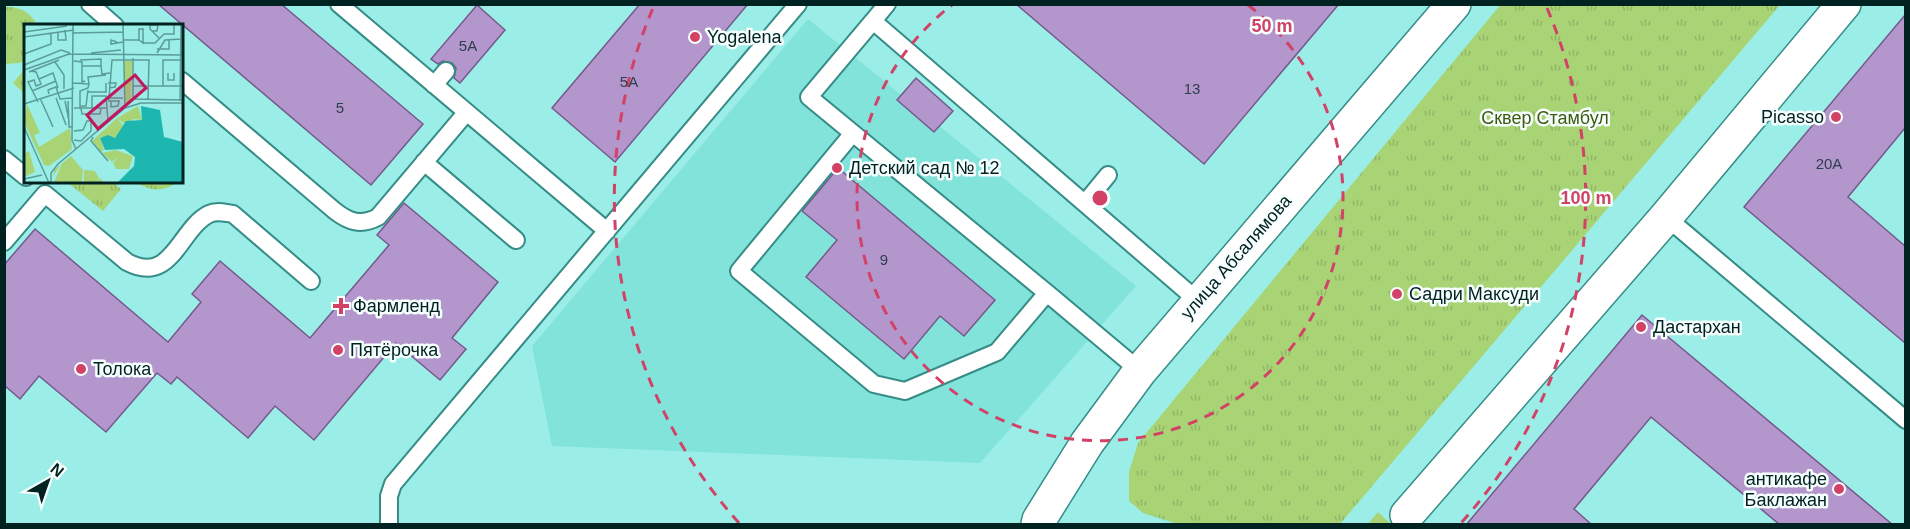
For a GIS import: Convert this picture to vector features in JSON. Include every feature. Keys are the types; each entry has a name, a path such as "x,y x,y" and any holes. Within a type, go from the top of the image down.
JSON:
{"street":[{"name":"улица Абсалямова","path":"1038,525 1087,443 1140,371 1454,4"},
{"path":"1412,520 1844,4"}],"lane":[{"path":"90,4 113,24"},
{"path":"339,4 607,231"},
{"path":"389,525 389,496 393,484 798,4"},
{"path":"887,4 809,98 1140,371"},
{"path":"873,21 1198,301"},
{"path":"434,85 446,71"},
{"path":"183,82 347,220 362,222 378,217 466,112"},
{"path":"853,134 739,271 874,384 905,391 997,352 1047,294"},
{"path":"4,159 24,175"},
{"path":"424,162 516,240"},
{"path":"1084,203 1108,175"},
{"path":"32,183 136,267 158,266 167,260 201,220 210,214 219,212 233,214 311,281"},
{"path":"4,242 45,194"},
{"path":"1666,217 1905,420"}],"shaded area":[{"name":"Детский сад № 12","path":"808,19 1136,286 980,463 552,446 532,346"}],"green space":[{"name":"Сквер Стамбул","path":"1501,4 1780,5 1340,524 1178,524 1143,513 1129,501 1129,472 1138,443"},
{"path":"5,7 24,11 36,24 24,24 24,61 5,64"},
{"path":"24,70 24,93 13,83"},
{"path":"68,183 113,183 121,189 103,211"},
{"path":"138,183 176,183 156,190"},
{"path":"1378,512 1391,524 1368,524"}],"building":[{"path":"158,4 281,4 423,124 371,185"},
{"path":"640,4 748,4 615,162 552,108"},
{"path":"1016,4 1339,4 1204,164"},
{"path":"477,5 505,30 460,83 454,78 456,68 452,63 443,61 438,64 431,59"},
{"path":"1905,15 1905,128 1848,197 1905,246 1905,343 1744,207"},
{"path":"916,78 953,111 934,132 897,100"},
{"path":"838,168 995,300 964,336 940,316 904,359 806,277 837,240 802,211"},
{"path":"404,203 498,282 452,338 466,349 440,380 396,343 314,440 275,406 248,438 177,377 171,384 157,373 106,432 39,376 20,399 4,385 4,265 35,229 168,342 201,302 192,294 220,261 310,338 389,245 377,235"},
{"path":"1642,315 1893,525 1780,525 1651,417 1574,509 1592,525 1466,525"}],"place":[{"name":"Yogalena","path":"695,37"},
{"name":"Picasso","path":"1836,117"},
{"name":"Детский сад № 12","path":"837,168"},
{"name":"Садри Максуди","path":"1397,294"},
{"name":"Фармленд","path":"341,306"},
{"name":"Дастархан","path":"1641,327"},
{"name":"Пятёрочка","path":"338,350"},
{"name":"Толока","path":"81,369"},
{"name":"антикафе Баклажан","path":"1839,489"}]}
